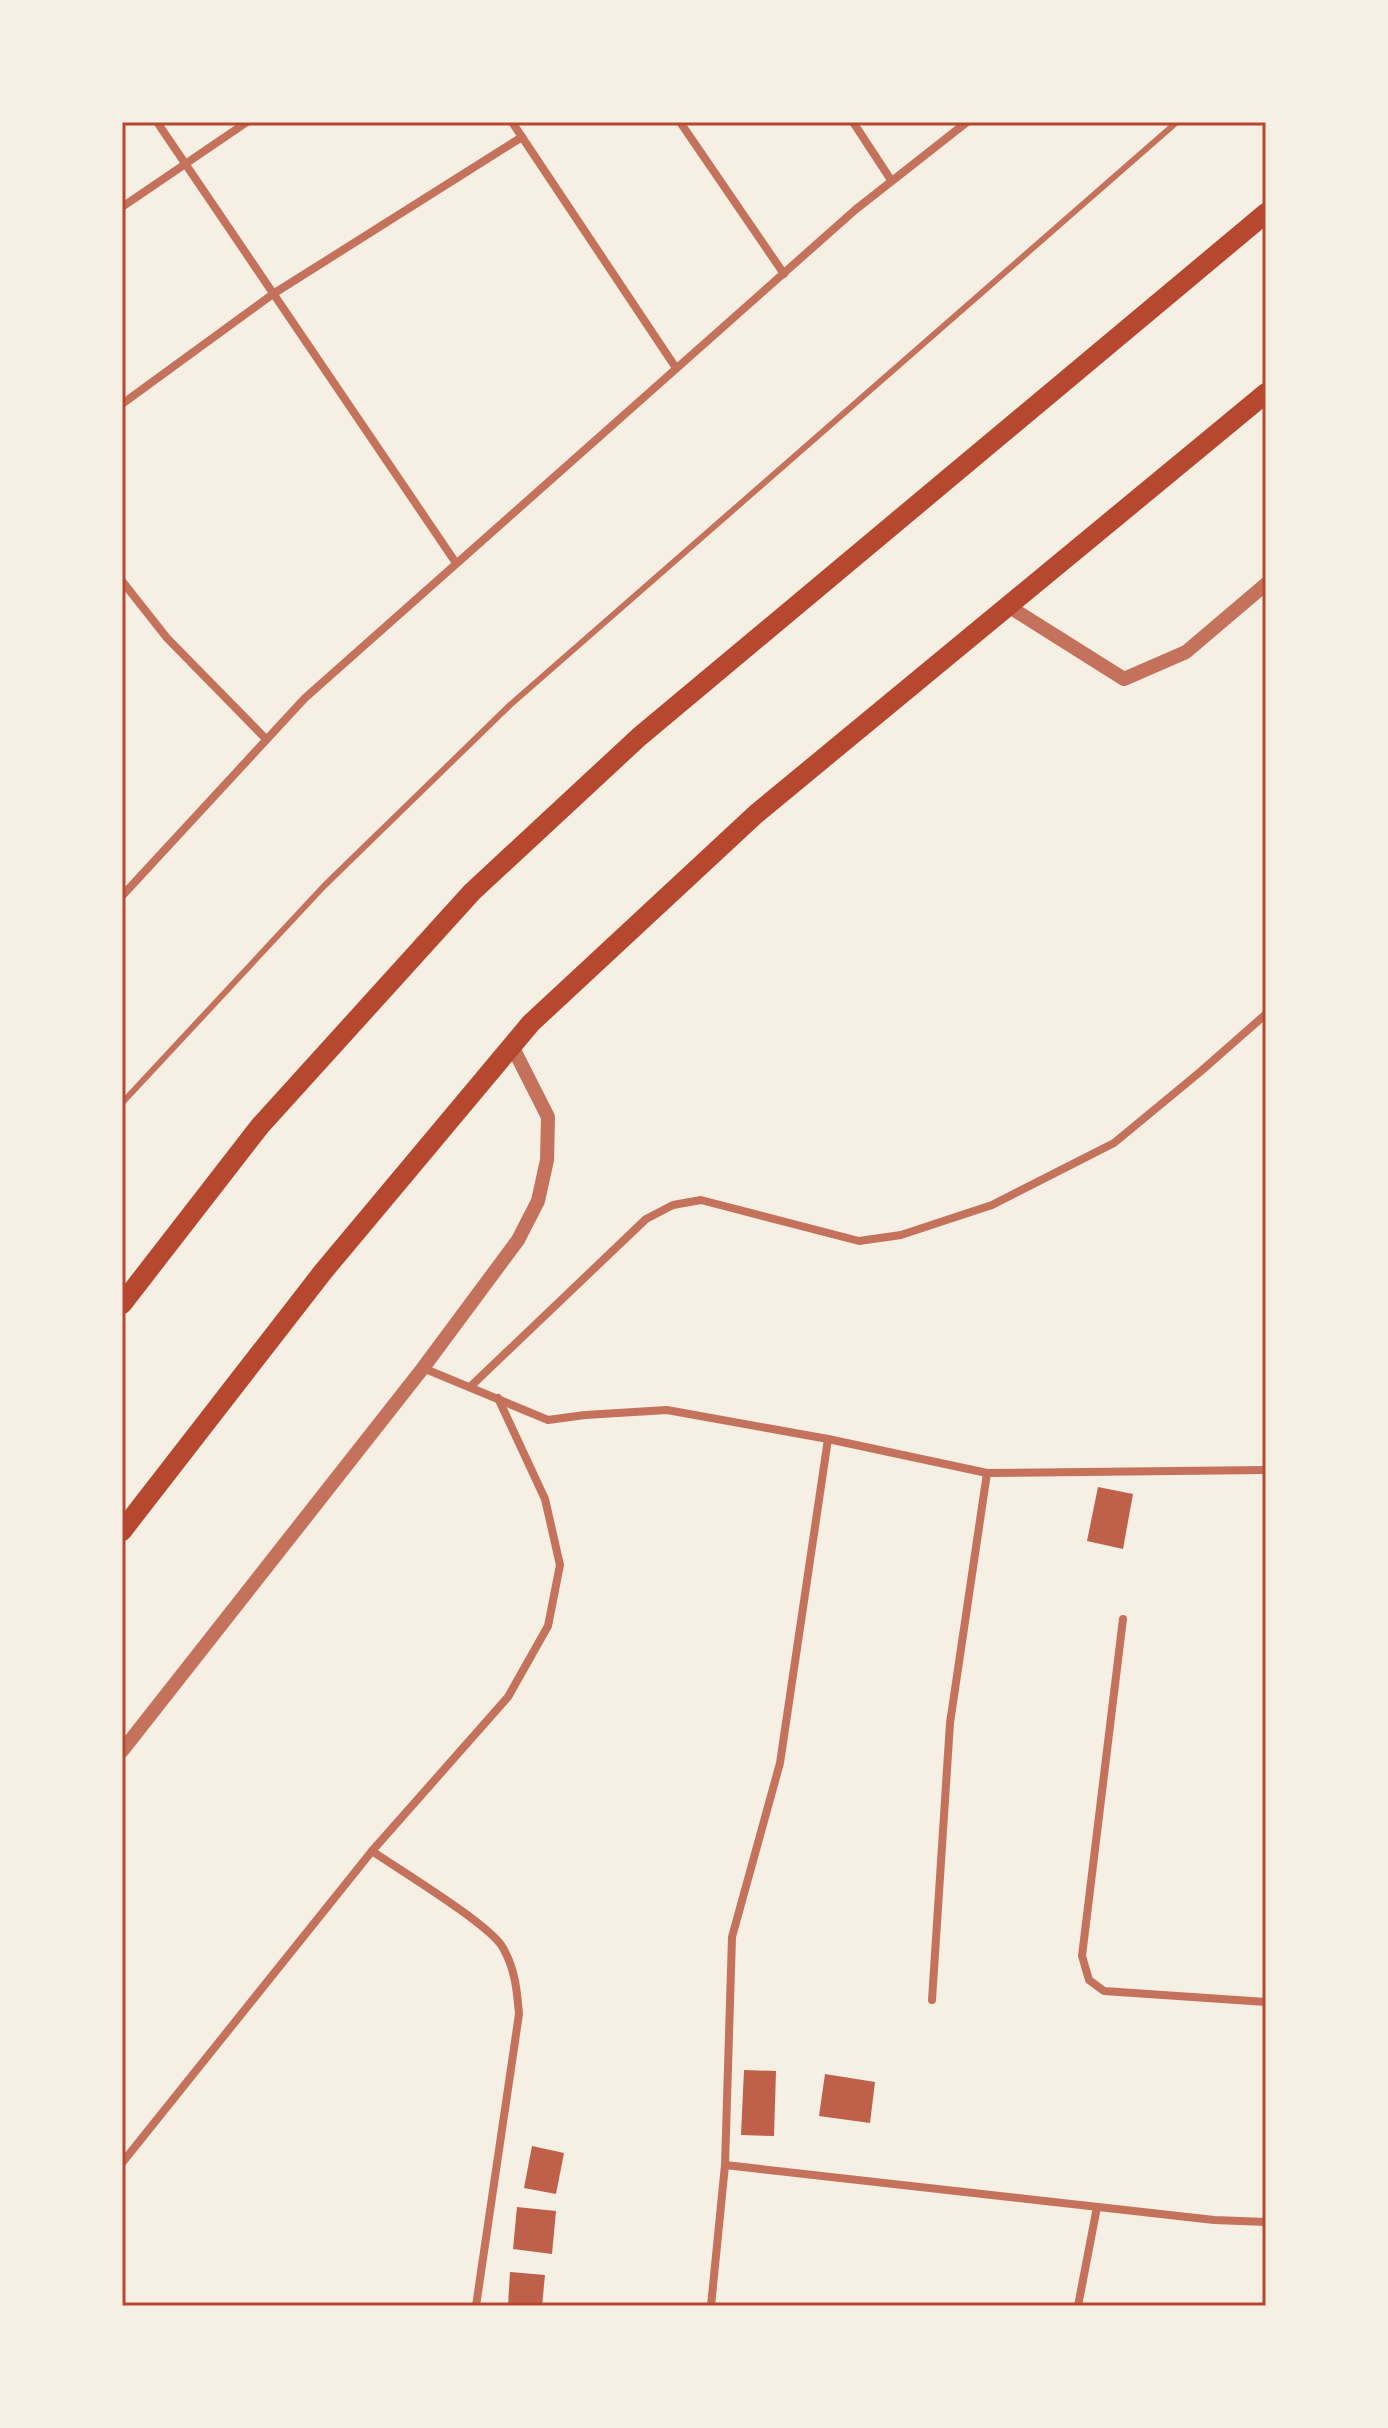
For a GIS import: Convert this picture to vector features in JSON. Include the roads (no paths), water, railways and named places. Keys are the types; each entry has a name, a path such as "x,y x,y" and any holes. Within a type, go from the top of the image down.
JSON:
{"main road":[{"path":"122,1304 260,1126 472,892 639,737 1266,213"},
{"path":"122,1531 322,1273 531,1023 756,814 1266,393"}],"street":[{"path":"157,122 456,563"},
{"path":"122,207 247,122"},
{"path":"512,122 676,368"},
{"path":"680,122 784,274"},
{"path":"853,122 891,180"},
{"path":"122,896 305,698 891,180 967,122"},
{"path":"122,404 273,294 522,137"},
{"path":"122,581 167,638 266,739"},
{"path":"1008,606 1124,679 1186,652 1266,584"},
{"path":"470,1387 646,1219 673,1205 701,1200 859,1241 901,1235 992,1205 1114,1143 1266,1014"},
{"path":"122,1751 423,1368 518,1240 538,1201 547,1160 548,1117 512,1046"},
{"path":"423,1368 548,1420 667,1410 828,1439 987,1473 1266,1470"},
{"path":"122,2163 372,1851 508,1697 548,1626 560,1565 545,1499 498,1398"},
{"path":"711,2306 725,2165 732,1937 780,1763 828,1439"},
{"path":"932,2000 950,1723 987,1473"},
{"path":"1123,1619 1082,1956 1089,1980 1104,1991 1266,2002"},
{"path":"372,1851 474,1921 502,1944 516,1978 519,2014 476,2306"},
{"path":"725,2165 1214,2220 1266,2222"},
{"path":"1078,2306 1097,2207"}],"lane":[{"path":"122,1103 324,886 510,705 1177,122"}]}
